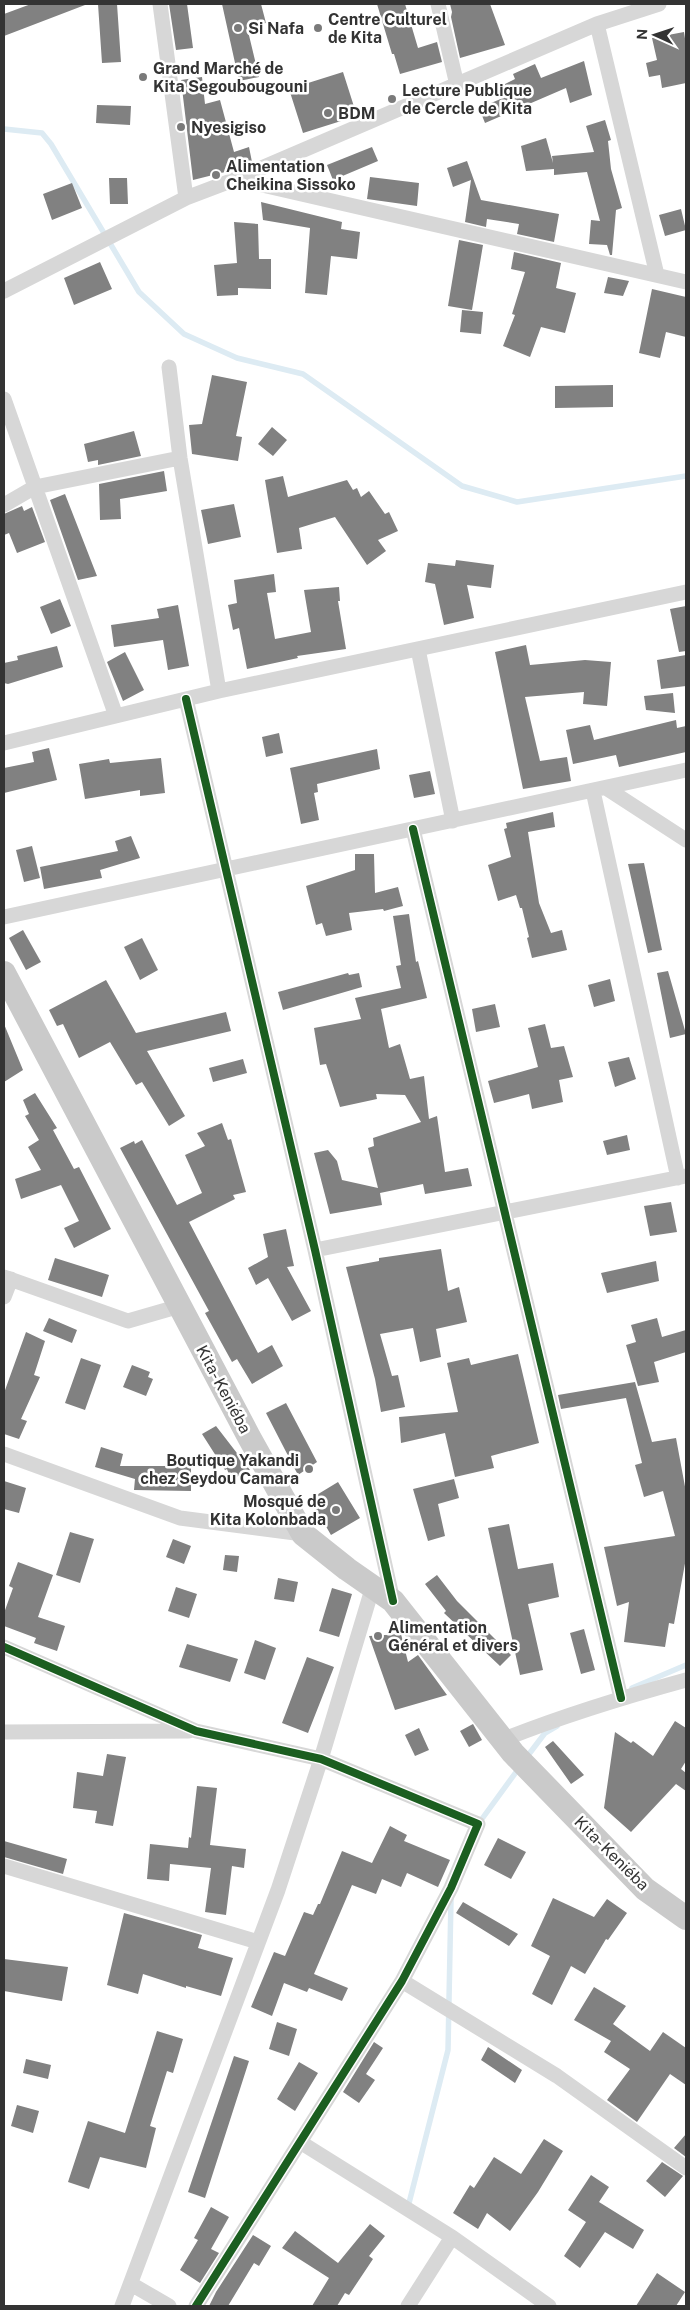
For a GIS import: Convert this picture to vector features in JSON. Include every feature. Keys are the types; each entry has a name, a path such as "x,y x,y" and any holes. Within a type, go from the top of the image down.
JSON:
{"main road":[{"name":"Kita- Keniéba","path":"4,973 248,1437 303,1534 347,1569 393,1601 508,1746 645,1888 686,1918"}],"street":[{"path":"160,4 186,198"},
{"path":"438,4 457,84"},
{"path":"4,291 186,198 236,179 597,24 624,9 659,4"},
{"path":"597,24 657,275"},
{"path":"236,179 686,282"},
{"path":"169,368 180,458 220,691"},
{"path":"4,399 116,716"},
{"path":"4,505 35,487 180,458"},
{"path":"4,743 220,691 686,592"},
{"path":"418,649 452,821"},
{"path":"186,699 316,1250 393,1601"},
{"path":"4,916 686,770"},
{"path":"599,789 686,840"},
{"path":"316,1250 682,1177 599,789"},
{"path":"413,829 503,1213 621,1698"},
{"path":"4,1297 7,1278 128,1321 180,1306"},
{"path":"4,1454 180,1518 303,1534"},
{"path":"122,2306 258,1942 321,1759 373,1586"},
{"path":"4,1647 196,1731 321,1759 478,1824 451,1888 402,1981 196,2306"},
{"path":"508,1746 550,1721 621,1698 686,1680"},
{"path":"4,1732 196,1731"},
{"path":"4,1866 258,1942"},
{"path":"402,1981 557,2076 686,2168"},
{"path":"300,2142 452,2237 549,2306"},
{"path":"408,2306 452,2237"},
{"path":"131,2284 169,2306"}],"building":[{"path":"31,4 85,5 4,36 4,14"},
{"path":"98,4 117,4 121,62 102,63"},
{"path":"169,4 187,4 193,48 176,50"},
{"path":"222,4 261,4 266,23 247,27 259,77 239,81"},
{"path":"377,4 405,4 418,48 437,42 442,62 400,74"},
{"path":"450,4 490,4 505,45 460,58"},
{"path":"684,32 686,83 662,88 660,75 649,77 646,63 657,60 652,38"},
{"path":"584,61 592,95 570,103 566,88 485,123 479,108 503,98 499,87 515,79 513,74 535,64 541,78"},
{"path":"343,72 357,116 303,133 289,89"},
{"path":"202,77 205,104 220,100 234,152 249,147 252,162 233,170 193,180 181,80"},
{"path":"97,105 131,106 130,125 96,123"},
{"path":"605,120 611,140 608,141 611,169 622,208 616,210 612,255 610,255 607,245 589,244 591,220 600,221 587,172 554,175 554,169 526,171 521,146 546,138 553,163 552,156 594,152 586,126"},
{"path":"372,147 378,161 333,180 327,165"},
{"path":"467,161 481,200 559,214 554,242 517,234 519,224 487,219 486,227 465,222 471,180 453,187 447,168"},
{"path":"370,177 419,183 417,206 367,199"},
{"path":"109,178 127,178 128,204 110,204"},
{"path":"72,183 82,208 52,220 43,194"},
{"path":"261,202 342,222 341,229 360,232 357,259 331,256 327,295 305,293 310,228 263,220"},
{"path":"681,209 686,230 665,236 659,215"},
{"path":"234,222 258,224 259,259 271,259 271,289 238,288 238,295 217,296 214,265 237,263"},
{"path":"459,240 483,245 472,310 448,306"},
{"path":"514,252 561,263 556,288 576,293 565,333 541,327 530,357 503,346 515,315 512,314 525,272 511,269"},
{"path":"100,262 112,289 74,305 64,278"},
{"path":"608,277 629,281 623,296 604,293"},
{"path":"652,289 686,297 686,337 666,332 660,358 639,353"},
{"path":"462,310 483,312 481,334 460,332"},
{"path":"212,375 247,382 236,436 242,437 238,461 192,454 189,425 202,424"},
{"path":"613,385 613,407 555,408 555,386"},
{"path":"272,427 287,440 273,456 258,444"},
{"path":"134,431 141,456 98,465 98,460 88,462 84,444"},
{"path":"164,471 167,491 120,499 121,519 100,520 99,484"},
{"path":"283,476 288,497 347,480 353,490 357,488 361,497 369,491 385,514 389,512 398,531 378,540 386,551 367,565 335,517 299,528 302,549 277,553 265,480"},
{"path":"65,494 97,576 78,580 50,500"},
{"path":"234,504 241,537 208,544 201,510"},
{"path":"22,506 24,511 32,507 45,542 17,553 9,533 4,535 4,514"},
{"path":"456,560 494,565 491,588 467,585 474,618 444,625 435,584 425,582 428,563 455,566"},
{"path":"274,574 276,592 267,593 275,639 311,632 304,590 339,587 340,601 338,601 346,649 297,656 298,658 247,669 239,628 233,630 228,605 237,603 234,580"},
{"path":"60,599 71,626 51,634 40,607"},
{"path":"178,605 189,666 168,670 163,640 114,647 111,625 159,618 157,609"},
{"path":"686,606 686,651 679,652 670,609"},
{"path":"526,645 530,665 585,660 611,662 607,706 583,704 584,692 525,697 540,761 567,757 571,781 523,789 495,652"},
{"path":"57,646 63,667 8,684 4,683 4,663 18,660 17,656"},
{"path":"125,652 144,690 123,701 107,662"},
{"path":"686,655 686,686 661,689 657,660"},
{"path":"673,693 675,713 646,710 644,696"},
{"path":"676,720 677,728 686,726 686,752 619,767 616,755 573,764 566,730 590,725 594,740"},
{"path":"279,733 283,753 266,757 262,737"},
{"path":"49,748 57,780 4,793 4,768 34,762 32,752"},
{"path":"377,749 380,769 317,784 318,792 314,793 319,820 301,824 290,768"},
{"path":"161,758 165,793 140,796 140,790 85,799 79,764 109,759 110,763"},
{"path":"430,771 435,794 414,798 409,775"},
{"path":"553,812 555,827 528,832 539,903 551,933 562,930 567,950 532,958 522,908 520,908 516,895 498,901 488,865 511,857 504,829 507,828 506,823"},
{"path":"131,836 140,858 100,870 102,878 44,889 40,867 118,851 115,841"},
{"path":"32,846 40,878 24,882 16,850"},
{"path":"355,854 374,854 375,893 398,887 403,906 384,911 383,909 349,913 352,930 326,936 322,923 316,925 306,886 355,870"},
{"path":"644,863 662,950 648,953 628,864"},
{"path":"409,914 416,962 418,961 427,998 381,1009 389,1048 400,1044 410,1079 424,1076 429,1119 437,1116 445,1172 468,1168 472,1186 425,1194 423,1184 380,1193 382,1205 330,1214 314,1153 328,1150 337,1161 342,1180 378,1188 368,1148 374,1146 373,1138 421,1122 405,1095 376,1094 377,1099 340,1107 326,1064 320,1065 314,1028 361,1019 355,998 401,988 396,966 401,965 393,916"},
{"path":"23,930 41,962 26,970 9,938"},
{"path":"142,938 158,970 140,980 124,947"},
{"path":"668,971 686,1034 670,1038 657,973"},
{"path":"348,973 349,975 359,973 362,987 283,1010 278,992"},
{"path":"610,979 615,1001 594,1007 588,985"},
{"path":"106,980 136,1033 226,1012 231,1031 147,1051 185,1116 169,1126 142,1082 136,1085 110,1042 79,1058 63,1024 57,1026 49,1010"},
{"path":"495,1004 500,1027 476,1032 472,1009"},
{"path":"4,1024 23,1070 4,1082"},
{"path":"545,1024 551,1048 564,1046 573,1077 559,1080 563,1102 532,1109 529,1094 494,1103 488,1081 538,1067 528,1028"},
{"path":"629,1057 636,1079 615,1087 608,1062"},
{"path":"243,1059 247,1073 213,1082 209,1068"},
{"path":"35,1093 57,1128 53,1130 74,1169 79,1167 111,1229 74,1248 64,1228 79,1221 61,1185 21,1199 15,1179 41,1170 28,1147 39,1140 25,1116 29,1114 23,1100"},
{"path":"222,1123 228,1140 231,1139 246,1192 233,1195 235,1199 189,1222 258,1353 272,1345 283,1366 252,1384 237,1359 232,1362 205,1313 209,1311 120,1148 134,1141 135,1144 142,1140 177,1205 202,1193 185,1155 205,1146 197,1133"},
{"path":"627,1135 630,1150 607,1155 603,1141"},
{"path":"671,1202 677,1232 650,1236 644,1206"},
{"path":"286,1229 294,1266 287,1267 311,1311 292,1321 268,1278 256,1285 248,1268 268,1257 263,1234"},
{"path":"441,1249 448,1291 459,1287 467,1322 436,1329 441,1357 420,1362 413,1328 380,1334 392,1376 398,1375 405,1407 381,1412 375,1379 346,1267 379,1261 379,1258"},
{"path":"55,1258 109,1275 102,1297 48,1280"},
{"path":"656,1261 659,1281 607,1293 601,1273"},
{"path":"49,1318 77,1330 72,1343 43,1331"},
{"path":"657,1318 662,1337 686,1330 686,1352 654,1362 659,1382 638,1386 626,1345 636,1342 631,1325"},
{"path":"26,1332 45,1341 34,1375 40,1377 21,1419 27,1421 19,1439 4,1434 4,1393"},
{"path":"518,1354 539,1443 491,1456 494,1468 455,1477 445,1433 401,1443 399,1417 458,1412 447,1363 469,1358 471,1365"},
{"path":"81,1358 101,1365 85,1410 65,1403"},
{"path":"132,1365 150,1372 148,1377 153,1379 146,1396 123,1387"},
{"path":"635,1382 652,1442 676,1438 686,1492 686,1558 674,1624 669,1623 665,1647 624,1642 629,1602 617,1606 604,1547 675,1536 663,1491 644,1497 635,1465 642,1463 626,1398 561,1409 558,1395"},
{"path":"286,1403 317,1462 298,1475 266,1413"},
{"path":"216,1426 250,1470 231,1480 227,1469 225,1470 202,1434"},
{"path":"101,1447 123,1454 120,1466 191,1466 191,1491 134,1490 135,1479 95,1467"},
{"path":"454,1479 459,1498 438,1504 445,1536 428,1541 413,1489"},
{"path":"4,1481 26,1488 19,1513 4,1509"},
{"path":"338,1482 360,1518 331,1535 310,1499"},
{"path":"509,1524 518,1569 553,1563 559,1597 528,1604 543,1670 520,1675 488,1528"},
{"path":"70,1532 94,1539 80,1583 56,1575"},
{"path":"173,1539 191,1546 184,1564 166,1557"},
{"path":"225,1555 239,1556 237,1572 223,1570"},
{"path":"18,1562 53,1575 38,1617 65,1626 57,1651 34,1643 36,1638 4,1626 4,1613 13,1588 9,1586"},
{"path":"437,1575 457,1601 511,1655 500,1666 444,1613 446,1611 425,1584"},
{"path":"278,1578 298,1582 294,1602 274,1599"},
{"path":"176,1587 197,1594 189,1618 168,1611"},
{"path":"332,1588 352,1594 339,1637 319,1631"},
{"path":"584,1629 595,1670 581,1674 570,1633"},
{"path":"401,1634 408,1662 418,1655 447,1695 395,1710 369,1636"},
{"path":"255,1640 276,1648 265,1680 244,1673"},
{"path":"187,1644 238,1659 230,1682 179,1667"},
{"path":"307,1657 334,1667 308,1733 282,1723"},
{"path":"675,1721 686,1728 686,1761 681,1769 686,1773 686,1791 676,1784 631,1832 604,1808 615,1732 631,1743 633,1741 653,1756"},
{"path":"473,1724 482,1740 469,1747 460,1731"},
{"path":"419,1728 429,1750 415,1756 405,1735"},
{"path":"553,1741 584,1775 571,1784 545,1747"},
{"path":"107,1754 126,1757 113,1826 95,1823 97,1811 73,1808 77,1772 103,1776"},
{"path":"197,1786 217,1788 210,1845 246,1849 244,1868 232,1866 226,1915 205,1912 211,1868 170,1864 169,1881 147,1879 150,1844 188,1848 189,1837 191,1838"},
{"path":"390,1826 407,1835 404,1841 450,1860 438,1887 407,1873 401,1887 382,1879 376,1894 352,1885 314,1974 348,1988 342,2001 309,1988 307,1992 284,1983 272,2016 251,2007 274,1952 285,1956 304,1912 313,1915 318,1904 320,1904 342,1851 372,1863"},
{"path":"498,1838 526,1852 511,1879 484,1865"},
{"path":"4,1841 67,1859 63,1874 4,1857"},
{"path":"553,1898 594,1917 607,1899 627,1913 608,1940 606,1939 585,1974 571,1966 552,2005 532,1994 550,1956 531,1946"},
{"path":"463,1902 518,1934 509,1946 456,1913"},
{"path":"124,1913 202,1935 198,1948 233,1958 221,1996 186,1986 186,1988 143,1974 138,1994 107,1985"},
{"path":"4,1959 68,1967 62,2001 4,1991"},
{"path":"594,1987 626,2006 613,2024 650,2051 663,2032 686,2048 686,2085 670,2074 637,2122 607,2100 630,2069 604,2052 611,2041 574,2020"},
{"path":"277,2022 297,2029 289,2056 269,2049"},
{"path":"157,2031 183,2039 173,2073 167,2071 150,2126 156,2128 146,2168 100,2157 89,2189 68,2182 88,2121 125,2133"},
{"path":"374,2042 383,2048 366,2074 375,2080 359,2103 343,2092"},
{"path":"488,2047 522,2070 515,2083 481,2060"},
{"path":"234,2056 249,2061 205,2198 188,2192"},
{"path":"26,2059 51,2065 48,2079 23,2073"},
{"path":"299,2062 318,2073 295,2111 277,2099"},
{"path":"17,2105 39,2111 33,2133 11,2126"},
{"path":"686,2134 686,2157 674,2148"},
{"path":"544,2139 563,2151 538,2192 510,2231 487,2213 478,2229 453,2213 470,2185 474,2188 494,2157 521,2174"},
{"path":"662,2162 683,2176 665,2197 646,2181"},
{"path":"591,2175 609,2187 599,2202 644,2230 633,2249 605,2232 580,2268 564,2256 586,2222 568,2210"},
{"path":"211,2207 229,2217 211,2249 219,2253 200,2283 180,2270 198,2240 194,2238"},
{"path":"370,2224 385,2236 369,2256 373,2259 349,2295 345,2293 337,2306 312,2306 329,2278 282,2248 295,2231 338,2263"},
{"path":"253,2235 271,2246 259,2266 254,2263 228,2306 209,2306 216,2292"},
{"path":"657,2273 685,2292 676,2306 636,2306"}],"waterway":[{"path":"4,129 42,133 51,144 139,292 184,334 237,358 303,374 462,486 517,502 686,476"},
{"path":"632,1688 686,1665"},
{"path":"526,1758 545,1733 557,1726"},
{"path":"479,1823 519,1768"},
{"path":"408,2207 448,2050 451,1899"}],"cycle path":[{"path":"186,699 315,1250 393,1601"},
{"path":"413,829 621,1698"},
{"path":"4,1647 196,1731 321,1759 478,1824 451,1888 402,1981 196,2306"}],"place":[{"name":"Si Nafa","path":"238,28"},
{"name":"Centre Culturel de Kita","path":"318,28"},
{"name":"Grand Marché de Kita Segoubougouni","path":"143,77"},
{"name":"Lecture Publique de Cercle de Kita","path":"392,99"},
{"name":"BDM","path":"328,113"},
{"name":"Nyesigiso","path":"181,127"},
{"name":"Alimentation Cheikina Sissoko","path":"216,175"},
{"name":"Boutique Yakandi chez Seydou Camara","path":"309,1469"},
{"name":"Mosqué de Kita Kolonbada","path":"336,1510"},
{"name":"Alimentation Général et divers","path":"378,1636"}]}
